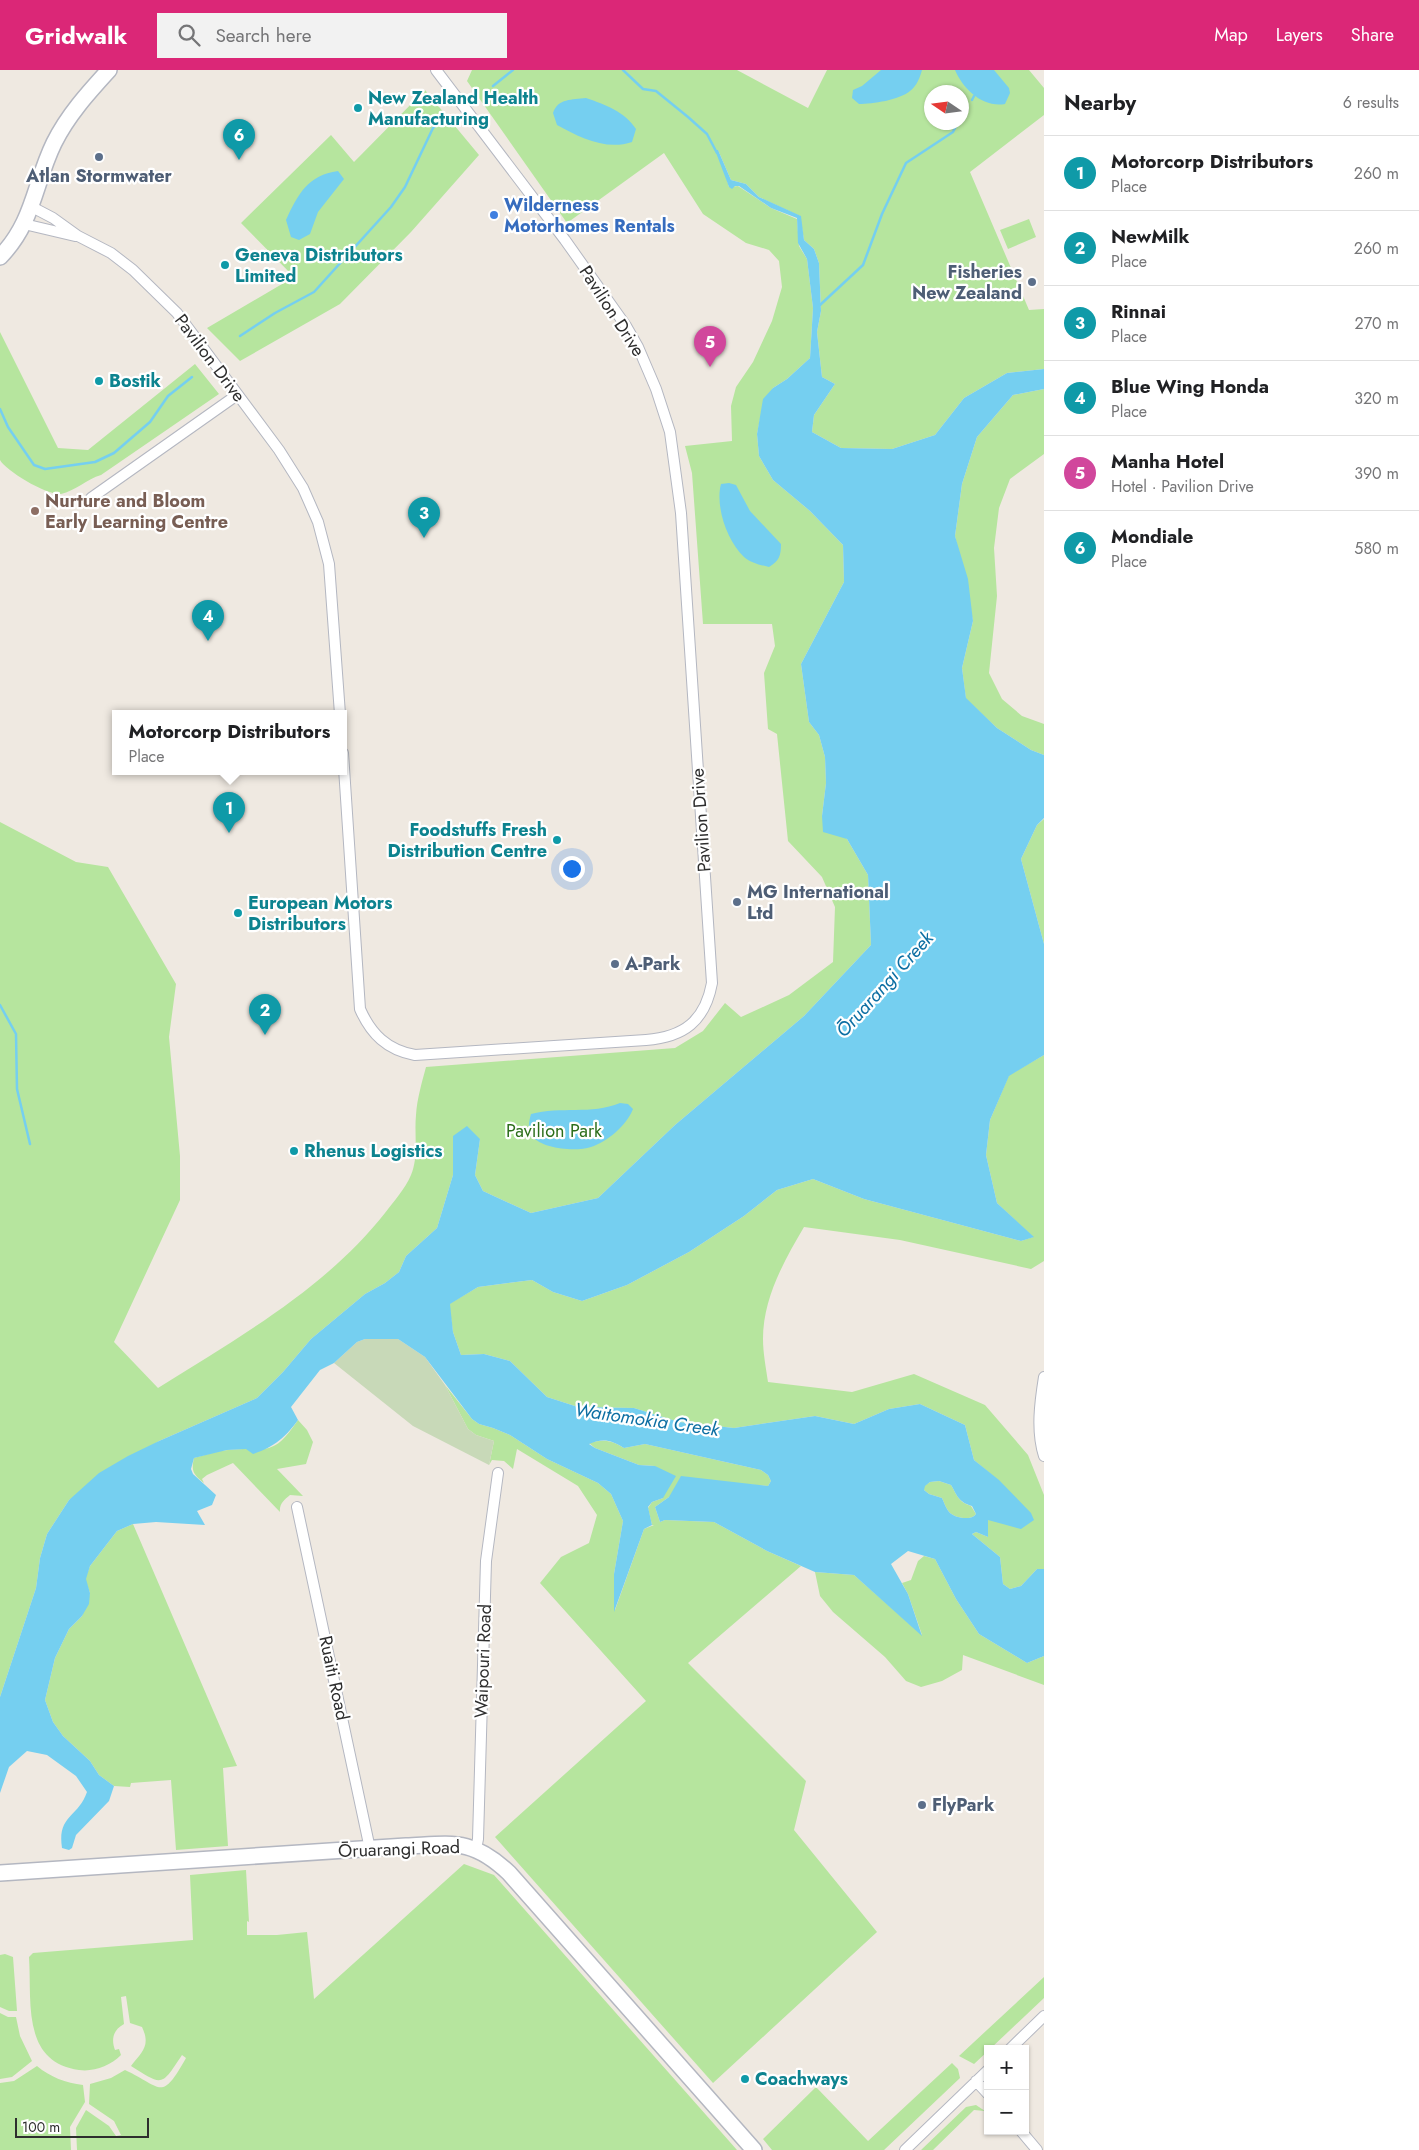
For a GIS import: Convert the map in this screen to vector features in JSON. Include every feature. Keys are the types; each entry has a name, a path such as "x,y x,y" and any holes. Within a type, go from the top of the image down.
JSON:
{"street":[{"path":"0,257 17,238 24,224 32,207 53,144 66,121 84,96 109,70"},
{"name":"Pavilion Drive","path":"344,775 360,1009 372,1032 384,1044 403,1053 415,1055 664,1039 679,1033 698,1018 709,997 712,983 681,513 670,432 656,389 638,347 626,326 565,240 436,70"},
{"name":"Pavilion Drive","path":"32,207 53,218 78,236 111,253 133,270 177,313 279,450 303,488 318,522 329,565 340,710"},
{"name":"Pavilion Drive","path":"24,224 78,236"},
{"path":"90,498 237,395"},
{"path":"1044,1377 1039,1417 1044,1456"},
{"name":"Waipouri Road","path":"476,1849 478,1839 486,1561 498,1473"},
{"name":"Ruaiti Road","path":"298,1507 370,1849"},
{"name":"Ōruarangi Road","path":"0,1873 450,1844 464,1845 476,1849 488,1855 509,1873 754,2150"},
{"path":"1014,2045 1044,2016"},
{"path":"905,2150 984,2074"},
{"path":"976,2081 984,2090"},
{"path":"1024,2135 1037,2150"}],"green space":[{"name":"Pavilion Park","path":"472,70 737,70 808,108 827,70 1029,70 1044,88 1044,115 970,172 1029,310 1044,309 1044,369 1007,373 964,398 935,435 892,449 841,448 812,432 814,415 835,384 822,377 817,332 821,311 819,263 814,249 804,240 800,216 759,197 746,184 731,180 718,150 729,187 738,186 771,208 797,219 799,246 807,259 813,308 810,358 787,379 773,388 760,419 757,434 759,456 773,480 810,511 843,545 844,582 801,664 809,722 819,735 825,757 826,783 822,816 847,839 868,875 871,945 804,1016 675,1125 598,1198 531,1213 483,1191 475,1175 480,1139 454,1136 453,1175 437,1228 406,1256 399,1272 385,1283 365,1294 311,1339 283,1372 257,1398 159,1441 69,1500 47,1534 40,1558 36,1588 0,1697 0,822 76,862 108,867 176,984 169,1037 180,1156 180,1200 114,1342 158,1388 250,1330 308,1288 336,1265 385,1213 406,1185 413,1168 416,1153 417,1109 426,1067 675,1048 703,1031 725,1003 741,1017 789,995 833,962 835,907 822,877 788,841 777,734 768,729 764,673 775,646 772,624 703,624 692,473 685,446 732,441 731,406 736,387 753,362 772,321 782,287 779,261 769,250 746,243 703,214 664,153 567,223 467,81"},
{"path":"425,90 479,155 411,232 340,304 240,361 207,328 294,277 241,223 331,135 354,162"},
{"path":"1029,219 1036,237 1008,249 1000,230"},
{"path":"0,332 58,448 88,450 195,364 219,394 101,475 76,488 61,494 55,494 28,482 10,470 0,460"},
{"path":"1044,389 1044,454 1010,479 999,508 994,548 997,596 989,673 1002,699 1022,716 1044,724 1044,755 1031,750 997,728 966,699 962,668 973,621 955,536 962,484 977,437 1013,395"},
{"path":"1044,819 1044,944 1021,859 1037,825"},
{"path":"1044,1055 1044,1261 1031,1269 900,1240 804,1227 776,1280 767,1309 763,1339 768,1382 852,1392 914,1374 985,1405 1028,1455 1044,1495 1044,1569 1037,1569 1021,1586 1010,1589 1003,1584 1000,1557 972,1534 976,1532 988,1537 987,1520 999,1481 974,1460 965,1425 920,1404 889,1409 854,1424 815,1416 734,1428 679,1422 634,1408 578,1407 547,1397 510,1361 484,1354 461,1355 453,1332 449,1304 478,1287 532,1280 553,1292 582,1301 627,1285 689,1252 744,1216 777,1190 813,1179 864,1199 1021,1241 1033,1237 997,1203 986,1155 990,1120 1009,1075"},
{"path":"365,1339 398,1339 425,1357 445,1385 468,1429 476,1435 494,1441 489,1465 413,1426 334,1363 357,1342"},
{"path":"445,1385 472,1419 479,1424 510,1435 547,1459 598,1483 611,1494 623,1521 614,1574 615,1610 644,1529 654,1525 652,1525 648,1508 652,1502 663,1498 655,1466 639,1465 595,1448 589,1443 607,1441 624,1448 645,1444 761,1470 768,1475 771,1481 768,1486 722,1482 669,1497 655,1507 660,1522 665,1520 714,1522 767,1551 801,1566 688,1663 806,1781 794,1830 877,1932 713,2083 495,1837 646,1701 540,1583 561,1557 589,1543 597,1515 578,1486 517,1449 513,1469 504,1461 492,1460 489,1465 494,1441 476,1435 468,1429"},
{"path":"298,1420 307,1430 313,1442 306,1464 277,1469 303,1496 290,1495 281,1504 280,1512 233,1463 207,1475 202,1479 204,1483 194,1472 194,1458 224,1451 260,1449 275,1446 282,1441"},
{"path":"939,1481 951,1485 958,1498 971,1506 976,1514 971,1518 953,1515 947,1510 942,1498 929,1494 924,1490 924,1486 930,1482"},
{"path":"133,1524 237,1766 223,1768 228,1846 176,1850 171,1780 131,1783 130,1787 114,1786 99,1775 90,1761 63,1736 53,1722 45,1700 55,1658 69,1629 82,1616 90,1593 85,1579 90,1566 117,1531"},
{"path":"924,1556 935,1559 956,1599 979,1634 1027,1663 1044,1656 1044,1685 963,1655 962,1670 942,1681 921,1687 906,1681 885,1657 833,1612 820,1596 815,1572 854,1575 922,1635 908,1594 902,1583 911,1580 918,1561"},
{"path":"464,1864 494,1875 737,2150 77,2150 76,2128 86,2110 109,2126 116,2136 121,2135 114,2121 89,2104 90,2084 111,2078 125,2070 154,2086 166,2086 178,2072 186,2058 182,2055 170,2073 161,2080 156,2080 131,2066 144,2048 146,2039 142,2027 130,2023 126,1996 121,1997 124,2024 117,2029 113,2039 115,2050 119,2049 121,2055 107,2065 90,2070 79,2070 60,2065 47,2055 38,2042 33,2027 29,1957 33,1953 193,1940 190,1875 246,1870 249,1922 247,1921 247,1935 307,1932 314,1999"},
{"path":"5,1954 13,1957 17,2011 9,2011 0,2007 0,1955"},
{"path":"1044,1977 1044,1998 994,2045 984,2045 984,2055 974,2064 959,2056"},
{"path":"0,2013 8,2017 16,2017 20,2036 32,2061 12,2077 0,2079"},
{"path":"952,2063 958,2069 960,2078 884,2150 772,2150 763,2139 816,2087 868,2141"},
{"path":"37,2066 58,2079 83,2085 85,2102 70,2127 71,2150 0,2150 0,2083 14,2081"},
{"path":"976,2105 984,2111 974,2110 933,2150 921,2150 966,2107"}],"water":[{"path":"881,70 922,70 915,87 905,94 886,101 859,104 852,98 853,90 862,86"},
{"path":"955,70 994,70 1009,88 1010,93 1005,104 989,103 975,96 969,90 969,85 964,85"},
{"path":"586,98 607,106 626,118 636,129 632,142 612,145 603,144 574,134 557,125 553,113 558,105 566,101"},
{"name":"Waitomokia Creek","path":"715,150 718,150 731,180 746,184 759,197 801,216 804,240 814,249 819,263 821,311 817,332 822,377 835,384 814,415 812,432 841,448 892,449 935,435 964,398 1007,373 1044,369 1044,389 1013,395 977,437 962,484 955,536 968,579 973,621 962,668 966,698 997,728 1031,750 1044,755 1044,818 1037,825 1021,859 1044,944 1044,1055 1009,1076 990,1120 986,1155 997,1203 1034,1237 1021,1241 864,1199 813,1179 777,1190 744,1216 689,1252 627,1285 582,1301 553,1292 532,1280 478,1287 450,1304 453,1332 461,1355 484,1354 510,1361 547,1397 578,1407 634,1408 679,1422 734,1428 815,1416 854,1424 889,1409 920,1404 965,1425 974,1460 999,1480 1031,1513 1034,1520 1021,1529 988,1520 988,1537 976,1532 972,1534 1000,1557 1003,1584 1010,1589 1021,1586 1037,1569 1044,1569 1044,1656 1027,1663 979,1634 956,1599 935,1559 908,1551 891,1564 908,1594 922,1636 854,1575 815,1572 767,1551 714,1522 665,1520 660,1522 655,1507 669,1497 681,1476 768,1486 771,1481 768,1475 761,1470 645,1444 624,1448 615,1443 599,1441 589,1444 639,1465 655,1466 676,1476 663,1498 652,1502 648,1507 652,1525 644,1529 614,1612 614,1574 623,1521 611,1494 598,1483 547,1459 510,1435 479,1424 472,1419 425,1357 398,1339 365,1339 357,1342 334,1363 320,1370 291,1407 298,1420 278,1441 253,1454 246,1449 227,1450 194,1458 191,1469 193,1474 216,1495 212,1505 197,1511 205,1525 156,1522 133,1524 117,1531 90,1566 86,1579 90,1593 89,1604 82,1616 69,1629 55,1658 45,1700 53,1722 63,1736 90,1761 99,1775 114,1786 109,1801 76,1835 72,1848 69,1850 62,1848 61,1837 65,1823 79,1807 87,1792 76,1776 47,1755 27,1751 9,1767 0,1793 0,1697 36,1588 40,1558 47,1534 69,1500 99,1473 128,1456 257,1398 283,1372 311,1339 365,1294 385,1283 399,1272 406,1256 437,1228 453,1175 453,1136 467,1126 480,1139 475,1175 483,1191 531,1213 598,1198 675,1125 804,1016 871,945 868,875 847,839 823,832 822,816 826,783 825,757 819,735 809,722 801,664 844,582 843,545 810,511 773,480 759,456 757,434 763,399 773,388 787,379 810,358 813,308 807,259 798,243 797,218 771,208 739,186 735,186 732,189 729,187","holes":["939,1481 951,1485 961,1500 972,1506 976,1514 974,1516 963,1518 953,1515 947,1510 942,1498 929,1494 924,1490 925,1486 930,1482"]},
{"path":"338,171 344,179 318,212 310,234 299,240 291,237 286,220 300,194 312,181 328,173"},
{"path":"729,483 736,485 750,511 781,544 779,558 769,567 759,565 744,557 732,542 721,513 720,502 721,484"},
{"path":"620,1103 628,1104 633,1109 630,1115 616,1132 591,1147 568,1149 551,1147 537,1140 529,1131 531,1114 598,1109"}],"waterway":[{"name":"Ōruarangi Creek","path":"493,86 513,70"},
{"name":"Ōruarangi Creek","path":"623,70 643,89 656,91 688,117 707,134 717,153"},
{"path":"972,100 974,96"},
{"name":"Ōruarangi Creek","path":"240,336 275,313 314,292 391,207 405,187 433,128 447,116"},
{"path":"820,305 863,265 882,214 906,163 954,130"},
{"name":"Ōruarangi Creek","path":"0,409 8,427 34,465 45,469 95,462 114,453 150,422 168,396 192,377"},
{"path":"0,1005 16,1034 17,1089 30,1144"}],"place":[{"name":"New Zealand Health Manufacturing","path":"358,108"},
{"name":"Atlan Stormwater","path":"99,157"},
{"name":"Mondiale","path":"239,160"},
{"name":"Wilderness Motorhomes Rentals","path":"494,215"},
{"name":"Geneva Distributors Limited","path":"225,265"},
{"name":"Fisheries New Zealand","path":"1032,282"},
{"name":"Manha Hotel","path":"710,367"},
{"name":"Bostik","path":"99,381"},
{"name":"Nurture and Bloom Early Learning Centre","path":"35,511"},
{"name":"Rinnai","path":"424,538"},
{"name":"Blue Wing Honda","path":"208,641"},
{"name":"Motorcorp Distributors","path":"229,833"},
{"name":"Foodstuffs Fresh Distribution Centre","path":"557,840"},
{"name":"MG International Ltd","path":"737,902"},
{"name":"European Motors Distributors","path":"238,913"},
{"name":"A-Park","path":"615,964"},
{"name":"NewMilk","path":"265,1035"},
{"name":"Rhenus Logistics","path":"294,1151"},
{"name":"FlyPark","path":"922,1805"},
{"name":"Coachways","path":"745,2079"}]}
